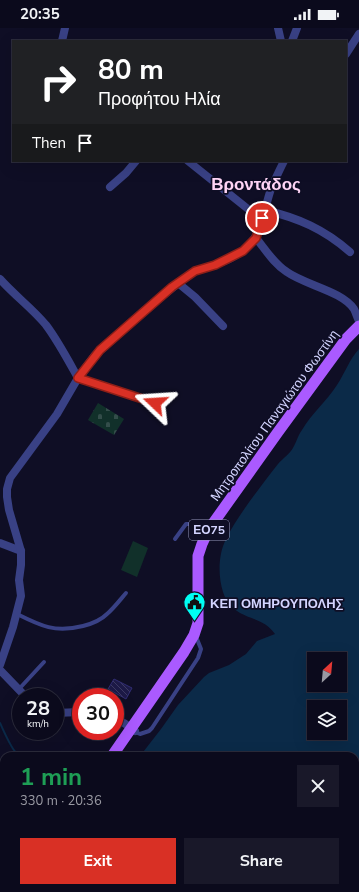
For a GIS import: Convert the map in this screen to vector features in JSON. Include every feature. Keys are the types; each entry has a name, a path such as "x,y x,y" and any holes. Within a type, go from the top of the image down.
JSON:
{"main road":[{"name":"Μητροπολίτου Παναγιώτου Φωστίνη","path":"120,752 194,635 199,616 198,556 207,534 215,520 278,432 346,339 359,326"},
{"name":"Μητροπολίτου Παναγιώτου Φωστίνη","path":"115,752 133,730 197,639 201,630 204,616 203,557 211,536 281,436 349,343 359,332"}],"street":[{"path":"62,40 65,28"},
{"path":"278,28 281,40"},
{"path":"292,40 297,28"},
{"path":"347,52 359,34"},
{"path":"110,187 126,173 135,162"},
{"path":"189,162 248,209 264,214 289,216 311,225 330,236 350,252"},
{"path":"0,665 17,614 21,596 19,585 21,551 8,506 7,493 9,482 13,474 57,414 78,378 100,350 178,283 195,271 215,265 233,257 243,251 256,238 272,186 284,162"},
{"path":"256,238 269,255 286,272 298,279 333,293 353,308 359,321"},
{"path":"0,279 11,291 32,309 46,326 78,378 155,403"},
{"path":"178,283 195,297 223,326"},
{"path":"0,543 21,551"},
{"path":"0,670 17,688"},
{"path":"124,723 133,730"}],"lane":[{"path":"175,539 184,526 188,524 207,534"},
{"path":"17,614 54,629 62,630 74,628 90,624 107,614 126,593"},
{"path":"21,688 44,662"}],"green space":[{"path":"98,403 124,419 114,435 88,420"},
{"path":"133,541 148,548 137,577 121,570"}],"water":[{"path":"359,349 359,752 143,752 178,705 204,677 209,673 229,665 246,654 257,641 275,634 269,627 240,613 228,602 223,592 220,579 221,552 226,539 243,511 278,464 293,449 299,434 340,380"}],"building":[{"path":"114,679 132,688 126,699 124,698 124,688 109,688"}],"waterway":[{"path":"0,723 10,744 16,752"}],"place":[{"name":"ΚΕΠ ΟΜΗΡΟΥΠΟΛΗΣ","path":"195,622"}],"district":[{"name":"Βροντάδος","path":"256,184"}],"route":[{"path":"155,403 78,378 100,350 121,330 172,287 195,271 215,265 243,251 256,238 262,218"}]}
